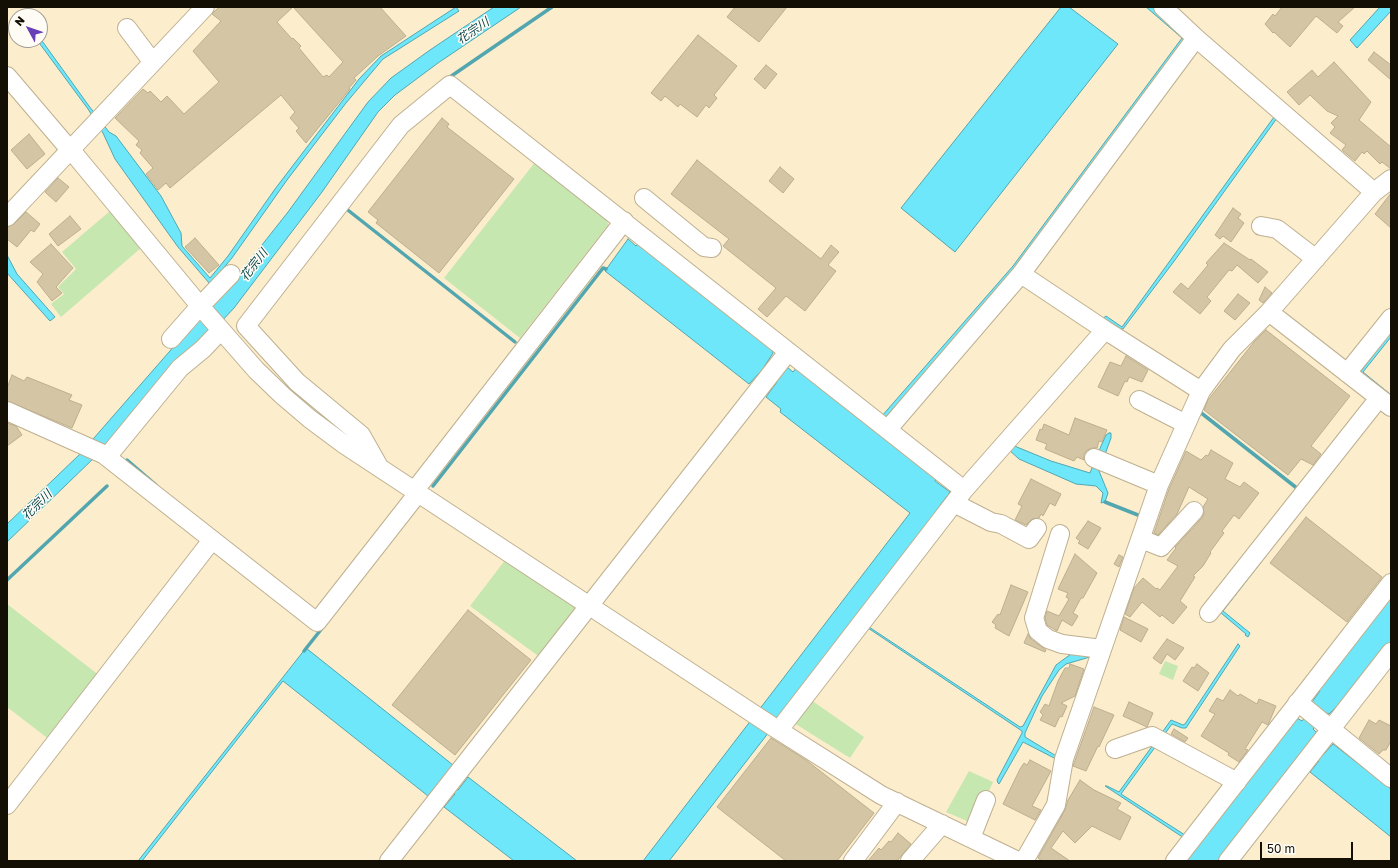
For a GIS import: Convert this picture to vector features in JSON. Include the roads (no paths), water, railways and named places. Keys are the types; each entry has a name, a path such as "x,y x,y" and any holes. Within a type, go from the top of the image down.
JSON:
{"street":[{"path":"7,217 68,147 204,7"},
{"path":"1163,7 1196,38 1374,192"},
{"path":"127,28 148,56"},
{"path":"888,429 1021,274 1196,38"},
{"path":"7,76 203,304 220,329 256,370 283,396 339,441 777,729 881,795 1018,861"},
{"path":"379,467 361,435 297,382 246,326 402,125 450,85 788,352 888,429 959,496 991,522 1001,524 1029,539 1037,528"},
{"path":"1024,861 1056,805 1064,759 1159,485 1201,391 1232,349 1269,312 1374,192 1391,179"},
{"path":"644,198 704,247 712,248"},
{"path":"7,410 105,455 317,622 624,221"},
{"path":"1261,226 1277,229 1316,258"},
{"path":"171,339 231,274"},
{"path":"1021,274 1201,391"},
{"path":"1209,613 1385,403 1269,312"},
{"path":"1348,373 1391,318"},
{"path":"105,455 180,368 203,349 220,329"},
{"path":"777,729 959,496 1106,330"},
{"path":"389,861 788,352"},
{"path":"1139,400 1186,424"},
{"path":"1094,458 1159,485"},
{"path":"1141,539 1161,547 1194,511"},
{"path":"1060,534 1034,618 1038,631 1048,639 1062,644 1102,648"},
{"path":"7,805 212,540"},
{"path":"1175,861 1300,705 1391,583"},
{"path":"1228,861 1329,727 1391,652"},
{"path":"1300,705 1391,778"},
{"path":"1115,749 1152,736 1237,782"},
{"path":"971,838 986,800"},
{"path":"853,861 897,802"},
{"path":"910,861 942,824"}],"water":[{"path":"456,7 459,11 383,59 346,103 287,180 232,258 210,284 178,247 115,159 103,133 88,109 43,48 47,48 89,106 109,132 116,136 161,196 181,233 182,246 210,278 228,256 275,189 359,79 381,56"},
{"name":"花宗川","path":"494,7 521,7 438,63 395,95 378,112 322,192 234,308 96,456 7,542 7,524 80,454 235,279 288,212 368,102 391,78"},
{"path":"1061,7 1069,7 1118,44 955,252 901,208"},
{"path":"1146,7 1152,7 1189,39 1013,272 884,419 881,417 1013,266 1182,38"},
{"path":"1380,7 1391,7 1391,11 1357,48 1350,40"},
{"path":"1274,117 1277,117 1275,121 1175,260 1123,329 1105,319 1103,321 1102,319 1106,316 1122,327"},
{"path":"628,239 636,246 639,243 772,350 773,353 764,367 779,379 787,367 793,372 797,367 936,478 935,481 950,492 948,495 951,499 947,496 926,525 928,527 669,861 643,861 910,513 780,412 781,409 766,397 777,382 761,371 749,384 605,271"},
{"path":"7,255 17,274 55,317 50,321 7,273"},
{"path":"1391,332 1391,337 1363,372 1390,394 1391,397 1361,374 1361,371"},
{"path":"1381,408 1223,611 1250,633 1248,637 1221,613"},
{"path":"1111,433 1111,438 1099,471 1108,493 1105,502 1101,503 1103,493 1096,486 1076,484 1019,459 1008,449 1012,445 1051,461 1090,473 1106,435"},
{"path":"1391,596 1391,644 1342,706 1338,705 1329,714 1326,713 1313,729 1317,733 1219,861 1184,861 1192,850 1194,851 1197,848 1194,845 1196,843 1199,845 1202,842 1200,840 1297,718 1302,721 1315,705 1312,702 1320,691 1318,689"},
{"path":"866,625 1020,727 1023,726 1056,665 1071,654 1085,651 1091,653 1090,657 1066,664 1059,670 1042,696 1025,733 1025,737 1058,757 1058,760 1023,742 999,784 997,780 1022,731 865,626"},
{"path":"1238,644 1240,646 1186,728 1172,724 1121,794 1185,835 1184,838 1105,786 1119,792 1171,720 1183,725 1185,724"},
{"path":"306,648 453,765 443,779 458,790 468,777 577,861 514,861 444,807 455,794 440,783 428,796 283,681 142,861 138,861"},
{"path":"1333,744 1391,789 1391,837 1310,772 1319,761 1314,756 1317,753 1322,756"}],"waterway":[{"path":"447,79 552,7"},
{"path":"344,207 515,342"},
{"path":"433,486 603,268 606,269"},
{"path":"1198,412 1200,412 1298,489"},
{"path":"127,460 156,485"},
{"path":"7,580 107,486"},
{"path":"1105,502 1143,517"},
{"path":"304,651 323,627"}]}
